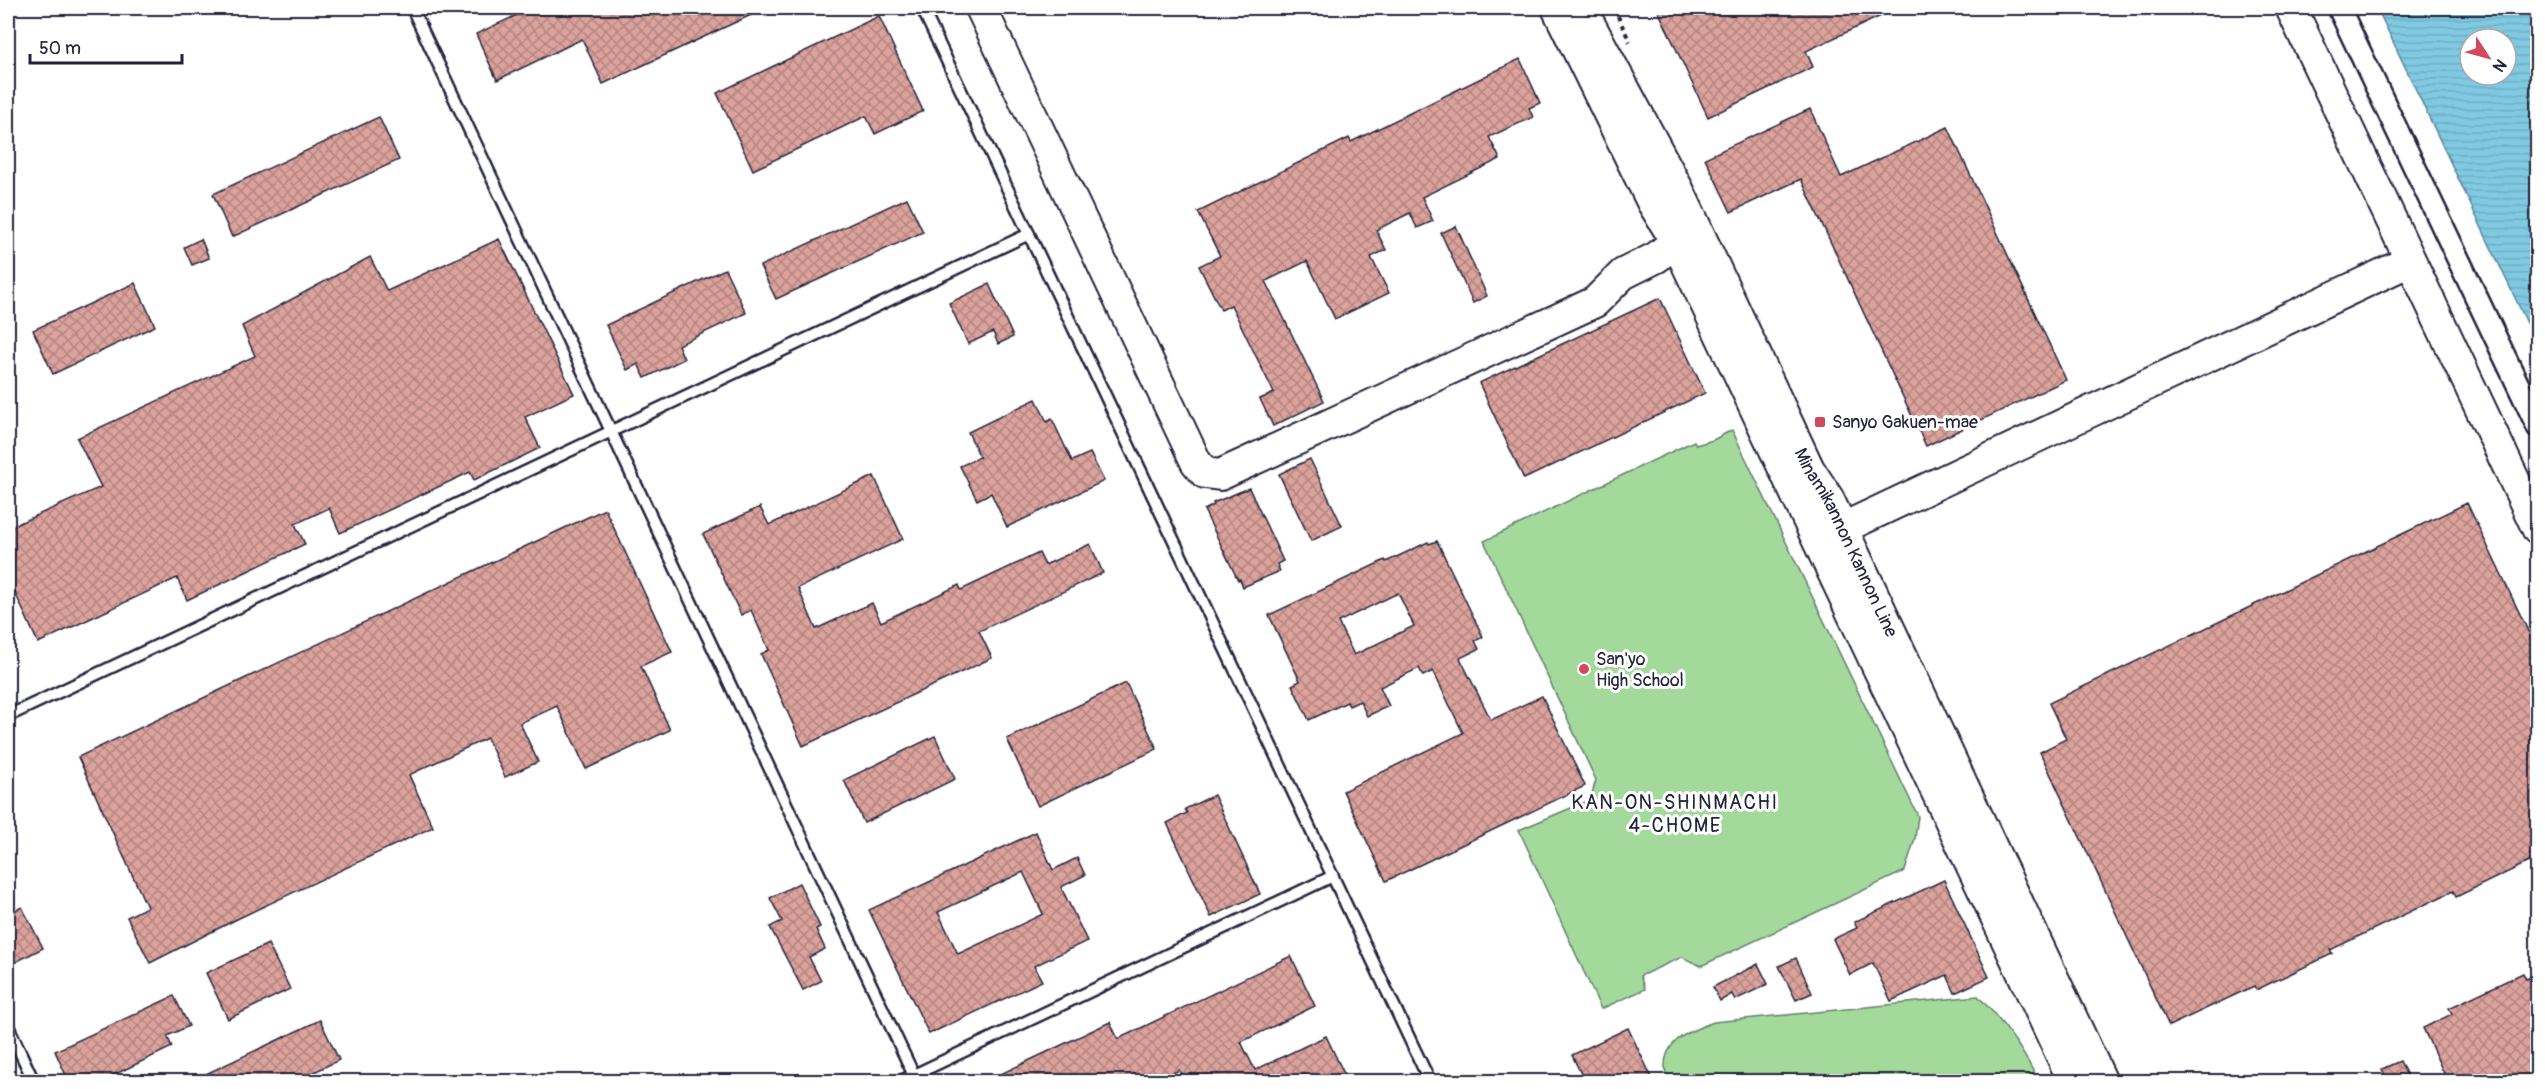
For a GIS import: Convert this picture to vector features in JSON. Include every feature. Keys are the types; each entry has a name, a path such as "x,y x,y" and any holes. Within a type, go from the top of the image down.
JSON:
{"street":[{"path":"981,8 1191,451 1205,473 1220,475 1594,302 1623,274 1657,257 1687,236"},
{"name":"Minamikannon Kannon Line","path":"1557,8 1652,202 1687,236"},
{"name":"Minamikannon Kannon Line","path":"1581,8 1678,189 1687,236 1830,535 2102,1082"},
{"path":"2291,8 2538,530"},
{"path":"2339,8 2538,427"},
{"path":"1830,535 2410,261"},
{"name":"Minamikannon Kannon Line","path":"1830,535 2074,1082"}],"lane":[{"path":"412,8 915,1078"},
{"path":"922,8 1430,1082"},
{"path":"8,716 1029,234"},
{"path":"899,1082 915,1078 1333,876"},
{"path":"8,1026 34,1082"}],"green space":[{"path":"1732,430 1918,816 1915,838 1905,871 1701,966 1682,957 1640,976 1645,989 1601,1009 1519,830 1590,800 1596,780 1484,541 1694,441 1696,445 1713,440"},
{"path":"1978,996 2012,1036 2038,1081 1668,1082 1665,1069 1669,1049 1684,1035 1714,1022"}],"water":[{"path":"2377,8 2537,8 2537,344"}],"building":[{"path":"532,8 766,8 603,84 582,39 497,80 476,34"},
{"path":"1657,8 1898,8 1806,51 1813,67 1708,117"},
{"path":"879,16 923,111 875,134 866,116 753,170 717,93"},
{"path":"1520,59 1540,103 1529,108 1533,117 1489,137 1500,159 1422,197 1433,221 1417,228 1410,213 1376,230 1386,250 1371,257 1389,293 1335,319 1307,261 1266,281 1324,401 1273,426 1260,399 1274,393 1231,305 1221,310 1199,266 1220,256 1198,212 1349,138 1351,142"},
{"path":"1810,109 1841,177 1948,127 2066,380 1926,446 1801,179 1731,212 1705,158"},
{"path":"379,117 399,160 232,237 213,194"},
{"path":"907,198 923,232 776,299 760,266"},
{"path":"1456,226 1487,296 1473,303 1441,233"},
{"path":"201,239 209,258 192,265 184,247"},
{"path":"499,239 574,394 525,417 540,448 474,480 470,472 340,533 329,508 295,524 305,544 187,600 177,578 38,643 8,577 8,528 101,487 77,438 255,356 242,326 370,257 387,291"},
{"path":"725,269 746,313 678,345 684,359 645,378 638,364 627,370 606,325"},
{"path":"135,283 155,326 53,374 33,330"},
{"path":"989,284 1013,337 998,344 993,332 968,344 949,303"},
{"path":"1660,298 1705,393 1524,479 1479,383"},
{"path":"1036,399 1047,422 1052,419 1072,461 1090,453 1104,481 1007,527 991,493 977,500 960,466 980,457 968,432"},
{"path":"1310,459 1342,526 1311,541 1279,474"},
{"path":"874,476 903,539 798,588 816,629 872,603 881,622 959,585 961,590 1039,553 1045,565 1090,544 1103,573 979,631 992,658 803,746 761,654 769,650 751,610 741,615 703,534 760,507 769,525"},
{"path":"1249,488 1283,561 1277,564 1280,571 1243,587 1204,510 1214,505 1213,503"},
{"path":"2467,503 2538,652 2538,851 2530,854 2533,860 2456,897 2453,891 2330,950 2332,954 2256,990 2254,986 2169,1026 2040,752 2066,739 2049,703"},
{"path":"605,509 672,652 641,666 670,730 586,769 557,706 520,723 538,762 505,777 487,738 409,775 433,827 239,918 150,963 127,917 147,907 78,757"},
{"path":"1437,541 1483,637 1475,641 1479,649 1460,658 1491,720 1542,696 1585,786 1386,881 1343,791 1463,733 1433,671 1423,676 1419,668 1380,687 1389,706 1367,716 1360,701 1349,706 1347,702 1309,720 1292,685 1300,681 1269,615 1385,560 1386,562 1428,542 1429,544","holes":["1398,593 1414,626 1354,655 1338,622"]},
{"path":"1126,683 1157,749 1038,806 1007,739"},
{"path":"935,736 955,779 864,823 844,780"},
{"path":"1214,795 1260,894 1211,917 1167,823 1187,813 1185,809"},
{"path":"1036,832 1053,870 1077,858 1085,875 1061,887 1087,941 1034,966 1042,981 929,1034 869,910","holes":["1023,872 1043,914 958,954 938,912"]},
{"path":"1944,880 1989,977 1955,993 1947,975 1891,1001 1873,963 1850,975 1833,939 1857,928 1854,922"},
{"path":"799,883 820,927 816,929 825,949 809,957 821,981 803,990 770,927 782,921 770,898"},
{"path":"22,907 43,948 8,966 8,914"},
{"path":"268,944 290,989 228,1019 206,973"},
{"path":"1291,956 1315,1006 1241,1042 1255,1070 1326,1036 1348,1082 1185,1082 1179,1070 1155,1082 984,1082 1110,1022 1118,1039"},
{"path":"1796,958 1812,993 1796,1000 1779,966"},
{"path":"1758,964 1768,984 1735,1000 1732,994 1720,1001 1713,987"},
{"path":"2523,973 2526,979 2538,974 2538,1082 2448,1082 2423,1028 2452,1014 2449,1008"},
{"path":"174,996 189,1026 167,1036 172,1047 99,1082 69,1082 55,1051"},
{"path":"320,1020 339,1060 294,1082 189,1082"},
{"path":"1628,1028 1654,1082 1585,1082 1572,1055"},
{"path":"2400,1061 2410,1082 2388,1082 2382,1069"}],"place":[{"name":"Sanyo Gakuen-mae","path":"1820,422"},
{"name":"San'yo High School","path":"1584,669"}],"district":[{"name":"KAN-ON-SHINMACHI 4-CHOME","path":"1675,814"}]}
